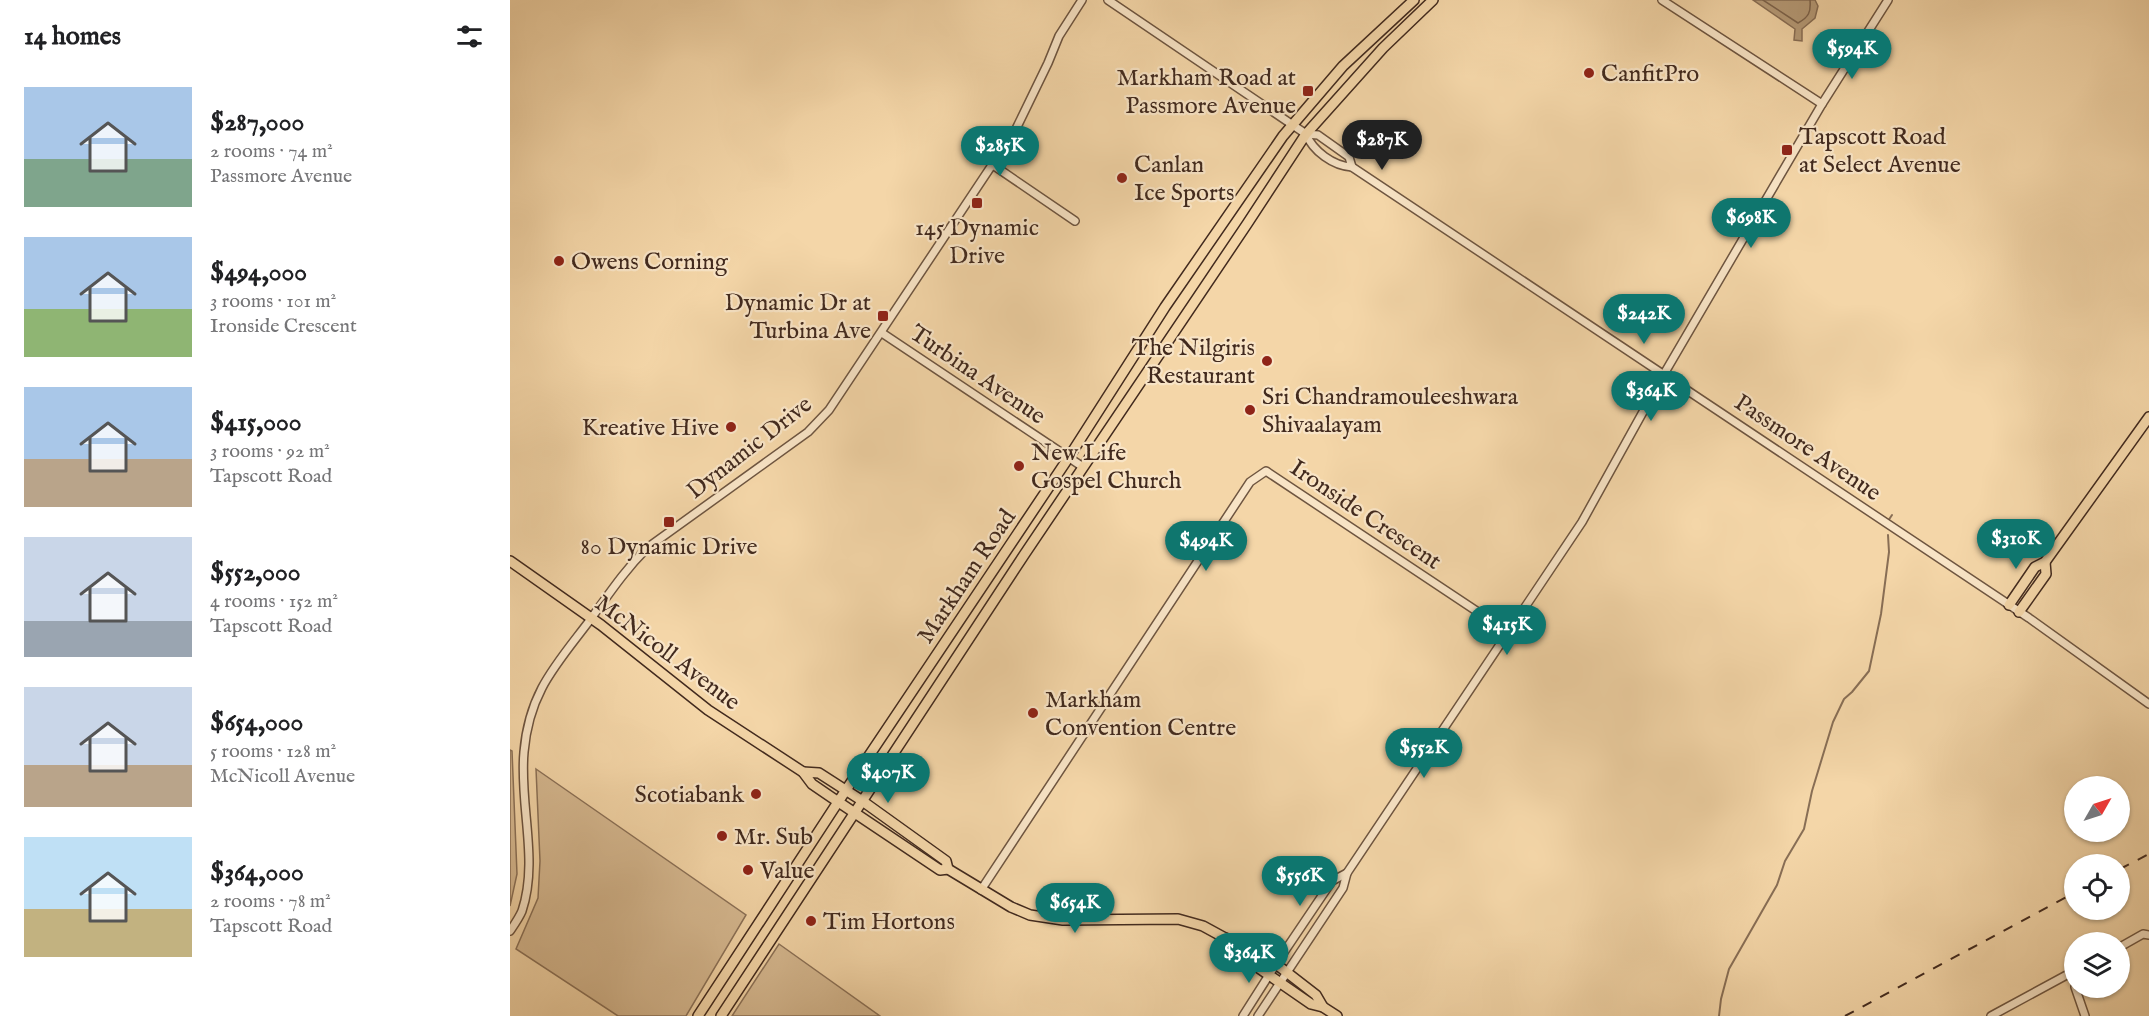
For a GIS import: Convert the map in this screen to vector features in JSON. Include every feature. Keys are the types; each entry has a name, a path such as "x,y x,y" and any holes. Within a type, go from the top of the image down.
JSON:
{"main road":[{"name":"Markham Road","path":"698,1016 838,801 1069,457 1165,307 1292,124 1343,66 1414,0"},
{"name":"Markham Road","path":"720,1016 853,812 1306,134 1383,48 1433,0"},
{"path":"2009,605 2035,567 2045,562 2149,417"},
{"name":"McNicoll Avenue","path":"510,561 591,618 708,710 803,772 812,783 940,870 948,869 1011,907 1030,915 1063,920 1178,919 1203,926 1225,938 1243,944 1276,964 1316,995 1323,1007"},
{"path":"2019,612 2046,574 2045,562"},
{"name":"McNicoll Avenue","path":"803,772 819,774 861,800 946,861 948,869"},
{"name":"McNicoll Avenue","path":"1225,938 1238,953 1311,1004 1323,1007 1337,1016"}],"street":[{"name":"Dynamic Drive","path":"510,931 521,913 528,882 523,753 528,720 535,699 546,678 624,572 647,548 808,432 836,401 1016,129 1059,36 1082,0"},
{"name":"Passmore Avenue","path":"1108,0 1306,134 1311,145 1340,166 1353,167 2009,605 2089,659 2149,704"},
{"path":"1662,0 1822,104"},
{"path":"1258,1016 1343,888 1347,873 1582,522 1664,374 1822,104 1888,0"},
{"name":"Passmore Avenue","path":"1306,134 1318,135 1349,157 1353,167"},
{"path":"993,165 1075,221"},
{"name":"Turbina Avenue","path":"882,333 1083,467"},
{"name":"Ironside Crescent","path":"981,890 1250,482 1266,471 1508,632"},
{"path":"1243,1016 1332,881 1347,873"},
{"path":"2130,941 2143,934 2149,935"},
{"path":"1995,1015 2064,977"},
{"path":"2079,998 2085,1016"}],"shaded area":[{"path":"510,750 512,751 517,874 510,906"},
{"path":"536,769 746,915 686,1016 618,1016 516,949 538,898 540,861"},
{"path":"779,944 880,1016 732,1016"}],"water":[{"path":"1753,0 1815,0 1818,6 1815,18 1802,29 1802,41 1794,40 1795,29"}],"waterway":[{"path":"1888,521 1892,515"},
{"path":"1719,1016 1729,969 1777,885 1785,861 1804,829 1812,791 1833,722 1844,699 1869,671 1881,614 1889,552 1888,535"}],"railway":[{"path":"2130,864 2149,854"},
{"path":"1845,1016 2064,898"}],"place":[{"name":"CanfitPro","path":"1589,73"},
{"name":"Markham Road at Passmore Avenue","path":"1308,91"},
{"name":"Tapscott Road at Select Avenue","path":"1787,150"},
{"name":"Canlan Ice Sports","path":"1122,178"},
{"name":"145 Dynamic Drive","path":"977,203"},
{"name":"Owens Corning","path":"559,261"},
{"name":"Dynamic Dr at Turbina Ave","path":"883,316"},
{"name":"The Nilgiris Restaurant","path":"1267,361"},
{"name":"Sri Chandramouleeshwara Shivaalayam","path":"1250,410"},
{"name":"Kreative Hive","path":"731,427"},
{"name":"New Life Gospel Church","path":"1019,466"},
{"name":"80 Dynamic Drive","path":"669,522"},
{"name":"Markham Convention Centre","path":"1033,713"},
{"name":"Scotiabank","path":"756,794"},
{"name":"Mr. Sub","path":"722,836"},
{"name":"Value","path":"748,870"},
{"name":"Tim Hortons","path":"811,921"}]}
